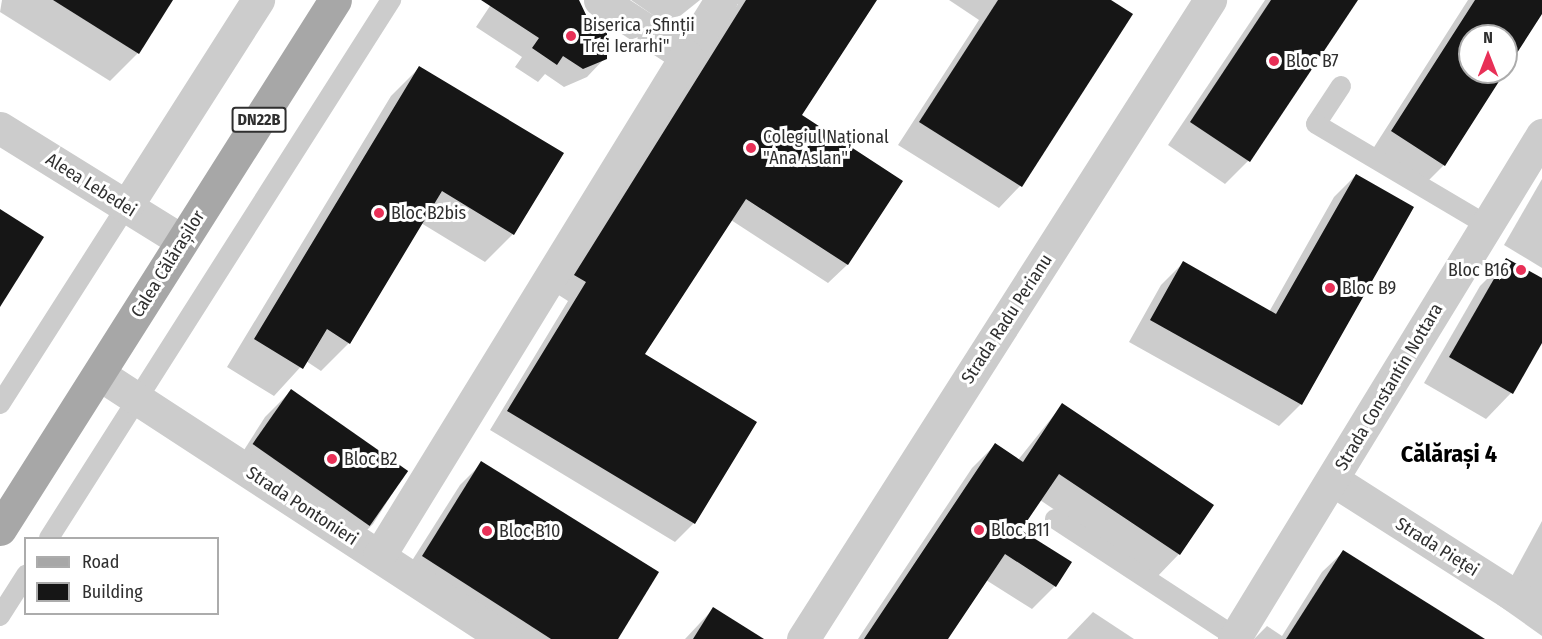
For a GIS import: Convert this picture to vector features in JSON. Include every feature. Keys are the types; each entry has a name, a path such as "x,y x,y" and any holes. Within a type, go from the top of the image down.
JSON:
{"main road":[{"name":"Calea Călărașilor","path":"0,529 335,0"}],"street":[{"path":"126,207 258,0"},
{"path":"600,0 686,56"},
{"path":"379,556 721,0"},
{"name":"Strada Radu Perianu","path":"803,639 1210,0"},
{"name":"Aleea Lebedei","path":"0,128 182,241"},
{"name":"Strada Constantin Nottara","path":"1234,638 1333,480 1542,135"},
{"name":"Strada Pontonieri","path":"99,374 506,639"},
{"name":"Strada Pieței","path":"1333,480 1542,613"}],"lane":[{"path":"50,537 391,0"},
{"path":"1341,86 1317,124 1487,225"},
{"path":"0,404 126,207"},
{"path":"1055,519 1234,638"},
{"path":"0,616 24,578"}],"building":[{"path":"53,0 173,0 139,54"},
{"name":"Biserica „Sfinții Trei Ierarhi\"","path":"481,0 579,0 588,19 607,33 607,59 583,69 563,56 557,65 532,48 539,38"},
{"name":"Colegiul Național \"Ana Aslan\"","path":"746,0 877,0 802,115 903,181 848,265 746,199 645,354 757,422 695,524 507,411 586,282 574,275"},
{"path":"998,0 1111,0 1133,14 1022,187 919,122"},
{"name":"Bloc B7","path":"1271,0 1358,0 1250,162 1190,122"},
{"path":"1475,0 1542,0 1542,14 1518,51 1518,24 1460,24"},
{"path":"1458,27 1458,84 1497,84 1445,166 1391,131"},
{"name":"Bloc B2bis","path":"419,66 564,153 514,235 442,191 350,344 327,329 303,369 254,339"},
{"name":"Bloc B9","path":"1356,174 1414,207 1302,405 1150,320 1183,261 1276,314"},
{"path":"0,209 44,237 0,307"},
{"name":"Bloc B16","path":"1506,258 1542,278 1542,343 1513,394 1449,357"},
{"name":"Bloc B2","path":"291,389 408,471 370,526 253,444"},
{"name":"Bloc B11","path":"1062,403 1214,505 1180,555 1059,474 1021,530 1072,562 1056,587 1005,554 948,639 864,639 995,443 1023,462"},
{"path":"481,461 659,572 618,639 551,639 422,556"},
{"path":"1343,550 1485,639 1286,639"},
{"path":"713,607 764,639 693,639"}],"place":[{"name":"Biserica „Sfinții Trei Ierarhi\"","path":"571,36"},
{"name":"Bloc B7","path":"1274,61"},
{"name":"Colegiul Național \"Ana Aslan\"","path":"751,148"},
{"name":"Bloc B2bis","path":"379,213"},
{"name":"Bloc B16","path":"1521,270"},
{"name":"Bloc B9","path":"1330,288"},
{"name":"Bloc B2","path":"332,459"},
{"name":"Bloc B11","path":"979,530"},
{"name":"Bloc B10","path":"487,531"}],"district":[{"name":"Călărași 4","path":"1449,455"}]}
